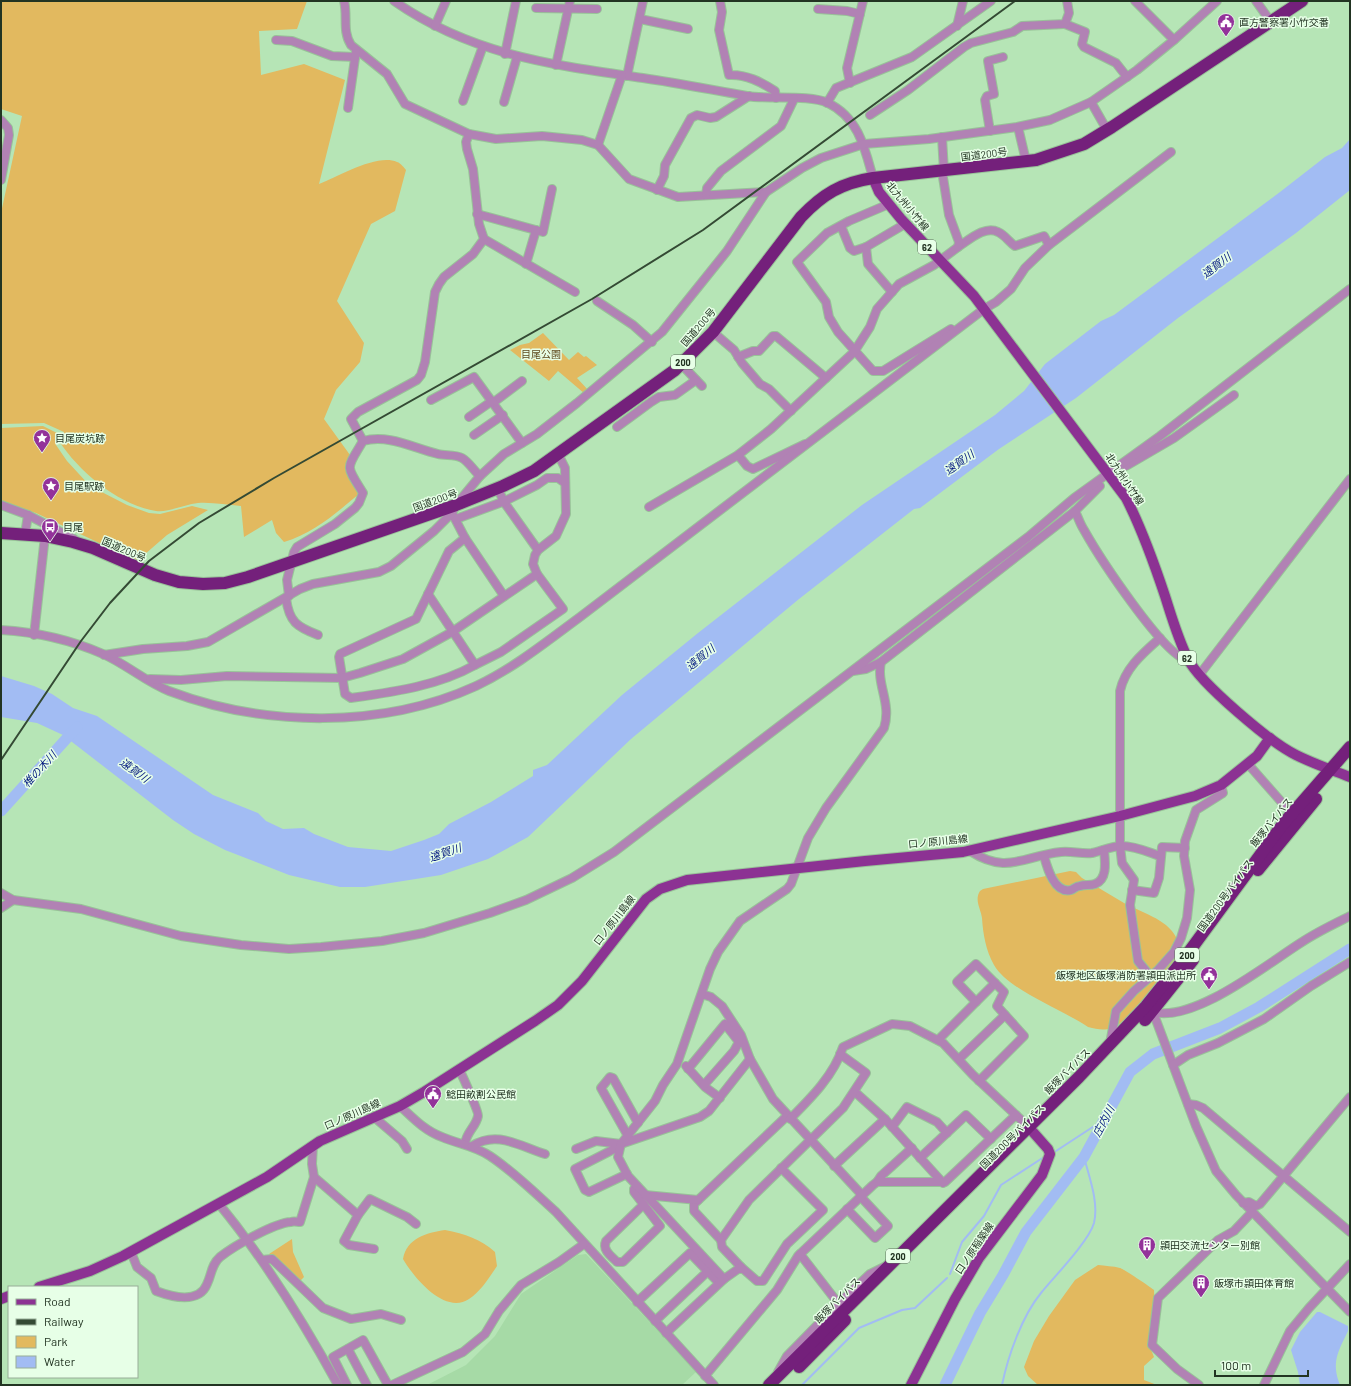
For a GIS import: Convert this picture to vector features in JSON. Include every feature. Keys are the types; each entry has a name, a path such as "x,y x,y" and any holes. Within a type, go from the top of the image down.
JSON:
{"highway":[{"name":"国道200号","path":"1,533 45,536 93,548 155,575 179,582 203,584 225,583 455,512 534,471 681,364 713,332 801,217 814,203 834,189 854,181 872,178 1026,161 1058,153 1084,144 1302,1"},
{"name":"飯塚バイパス","path":"774,1384 841,1307 890,1263 1030,1129 1110,1045 1149,1009 1265,848 1292,814 1334,772 1350,747"},
{"name":"国道200号バイパス","path":"774,1384 1178,980 1255,874 1334,772 1350,758"}],"main road":[{"name":"北九州小竹線","path":"872,178 875,186 905,224 965,285 983,311 1110,472 1126,498 1142,530 1175,629 1189,661 1226,701 1270,738 1295,755 1334,772 1350,777"},
{"name":"口ノ原川島線","path":"42,1286 90,1272 131,1252 267,1177 314,1145 400,1106 459,1070 558,1005 582,981 646,899 660,889 688,880 970,850 1120,816 1195,796 1221,785 1248,764 1270,738"},
{"name":"口ノ原稲築線","path":"912,1385 955,1299 980,1258 1042,1175 1050,1154 1048,1148 1030,1129"}],"street":[{"path":"344,1 346,35 355,53 387,74 405,104 469,134 496,139 542,136 582,140 598,145 629,179 678,197 766,192"},
{"path":"394,1 435,26 483,46 517,57 556,65 749,96 828,103 836,107 855,125 864,144 872,178"},
{"path":"435,26 446,1"},
{"path":"505,54 516,1"},
{"path":"598,145 624,75 640,19 643,1"},
{"path":"720,1 722,12 719,30 729,75 744,76 764,84 775,91 776,98"},
{"path":"850,83 847,68 863,1"},
{"path":"957,26 963,1"},
{"path":"828,103 836,88 912,57 991,1"},
{"path":"1065,24 1069,13 1067,1"},
{"path":"1135,1 1174,40"},
{"path":"104,655 143,649 187,646 208,642 314,584 379,572 391,566 455,512 480,476 504,454 537,434 577,404 652,342 718,264 766,192 821,158 864,144 990,131 1050,120 1091,102 1127,77 1174,40 1217,1"},
{"path":"1256,1 1271,22"},
{"path":"536,8 569,5 597,9"},
{"path":"556,65 569,5"},
{"path":"818,9 860,14"},
{"path":"640,19 688,29"},
{"path":"870,115 908,90 964,47 971,43 1014,32 1022,26 1065,24 1085,32 1082,44 1084,47 1116,63 1127,77"},
{"path":"276,40 292,41 332,56 355,53"},
{"path":"463,101 483,46"},
{"path":"348,108 355,53"},
{"path":"504,102 517,57"},
{"path":"990,131 985,100 986,96 994,94 988,61 1003,57"},
{"path":"657,190 664,176 666,165 691,118 697,115 710,118 716,117 749,96"},
{"path":"706,195 707,188 721,171 781,126 794,99"},
{"path":"1091,102 1107,130"},
{"path":"1,120 8,128 9,136 1,180"},
{"path":"1018,127 1026,161"},
{"path":"469,134 466,142 467,150 474,177 477,214 484,239 575,292"},
{"path":"942,137 943,171 949,216 959,242 958,247"},
{"path":"1,630 63,639 104,655 168,690 218,705 257,713 299,719 335,718 383,712 423,704 453,695 477,685 517,663 813,441 996,302 1011,289 1025,268 1049,245 1171,152"},
{"path":"477,214 543,232 552,189"},
{"path":"889,204 827,233 797,262 826,302 829,317 854,352 873,371 884,371 983,311"},
{"path":"841,226 850,248 854,251 866,247 905,224"},
{"path":"526,264 536,230"},
{"path":"649,507 738,454 791,411 854,352 870,327 877,309 903,281 923,271 983,231 988,230 998,232 1015,246 1019,246 1044,236 1049,245"},
{"path":"363,441 351,419 358,412 417,380 425,362 435,292 439,284 473,254 484,239"},
{"path":"866,247 868,264 892,292"},
{"path":"1,893 13,900 81,909 181,936 241,945 290,949 382,941 424,933 519,902 572,878 614,852 1028,537 1074,498 1350,289"},
{"path":"597,301 632,325 652,342"},
{"path":"713,332 734,350 760,384 769,389 791,411"},
{"path":"738,357 753,351 758,351 773,336 776,336 826,378"},
{"path":"617,427 659,397 675,395 699,383 681,364"},
{"path":"431,400 474,377 522,443"},
{"path":"469,417 522,381"},
{"path":"850,672 866,669 881,662 1075,511 1110,472 1138,460 1174,438 1234,395"},
{"path":"474,435 503,415"},
{"path":"318,635 300,628 287,609 287,580 290,563 297,548 335,524 359,503 362,493 349,469 349,464 363,441 373,438 382,438 413,445 438,454 463,458 480,476"},
{"path":"738,454 747,466 753,469 797,447 813,441"},
{"path":"466,538 449,551 416,619 340,654 345,694 351,698 398,692 433,682 476,665 501,652 563,609 537,574 534,564 538,550 559,532 561,522 566,514 565,468 558,454"},
{"path":"455,512 504,502 537,485 547,478 558,478 565,483"},
{"path":"1200,674 1350,479"},
{"path":"498,489 504,502 538,550"},
{"path":"1,505 28,515 93,548"},
{"path":"1075,511 1083,530 1128,597 1160,638 1183,660 1189,661"},
{"path":"455,512 466,538 504,596"},
{"path":"25,534 28,515"},
{"path":"34,635 45,536"},
{"path":"146,678 181,680 227,676 342,678 403,659 452,632 537,574"},
{"path":"428,594 452,632 476,665"},
{"path":"1151,977 1138,961 1130,905 1134,880 1122,863 1120,846 1121,686 1128,670 1160,638"},
{"path":"722,1281 627,1174 618,1157 620,1145 655,1101 663,1084 680,1059 710,968 728,937 740,921 787,889 797,868 808,838 826,808 884,728 887,717 887,708 880,673 881,662"},
{"path":"1248,764 1292,814"},
{"path":"1110,1045 1116,1011 1174,952 1187,918 1190,890 1184,848 1189,828 1196,810 1223,793 1221,785"},
{"path":"970,850 980,857 999,864 1008,864 1060,852 1078,854 1120,846 1130,846 1160,856"},
{"path":"1132,890 1154,892 1159,878 1162,847 1184,848"},
{"path":"1044,856 1050,877 1064,889 1071,890 1078,886 1096,884 1101,881 1104,872 1104,850"},
{"path":"1,908 13,900"},
{"path":"1149,1009 1163,1015 1191,1007 1221,994 1304,940 1350,916"},
{"path":"1172,1064 1188,1055 1218,1043 1264,1019 1311,986 1350,962"},
{"path":"976,1002 957,982 976,964 1004,992 997,1006 1024,1036 979,1081"},
{"path":"938,1040 995,983"},
{"path":"702,994 716,1000 739,1042 734,1051 704,1085"},
{"path":"1149,1009 1216,1171 1243,1203 1350,1312"},
{"path":"959,1059 1005,1015"},
{"path":"727,1021 741,1035 750,1059 772,1099 888,1226 875,1238 847,1209"},
{"path":"688,1069 727,1021"},
{"path":"781,1168 823,1210 787,1244 763,1281 757,1281 722,1247 721,1240 692,1207 788,1117 815,1094 841,1050 892,1024 910,1026 943,1043 979,1081 1030,1129"},
{"path":"721,1240 749,1200 843,1108 855,1092 866,1073 841,1050"},
{"path":"680,1059 704,1085 720,1098"},
{"path":"627,1174 589,1192 585,1190 575,1169 620,1145 700,1118 709,1111 750,1059"},
{"path":"459,1070 478,1111 478,1117 465,1138 469,1145"},
{"path":"628,1136 602,1088 610,1077 614,1078 638,1123"},
{"path":"855,1092 892,1127 943,1183"},
{"path":"1243,1203 1249,1202 1256,1206 1260,1204 1350,1097"},
{"path":"1188,1104 1203,1108 1350,1232"},
{"path":"400,1106 430,1132 469,1145 490,1156 529,1187 556,1212 714,1385"},
{"path":"892,1127 907,1107 936,1122 947,1133"},
{"path":"920,1158 966,1114 991,1140"},
{"path":"877,1182 943,1183 949,1180 1016,1115"},
{"path":"374,1117 402,1141 407,1149"},
{"path":"834,1166 884,1119"},
{"path":"469,1145 493,1138 509,1141 545,1154"},
{"path":"576,1149 596,1141 620,1145"},
{"path":"131,1252 137,1267 151,1278 156,1291 180,1298 194,1296 208,1284 211,1269 221,1256 248,1240 273,1228 291,1222 300,1222 314,1177 312,1164 314,1145"},
{"path":"706,1376 777,1290 800,1254 912,1148"},
{"path":"314,1177 358,1215"},
{"path":"637,1186 634,1189 634,1192 660,1226 623,1262 617,1262 605,1249 604,1245 644,1205"},
{"path":"645,1195 684,1197 698,1200"},
{"path":"374,1250 349,1245 344,1241 358,1215 370,1199 407,1217 416,1224"},
{"path":"219,1204 262,1260 315,1342 338,1385"},
{"path":"1199,1385 1177,1369 1152,1345 1157,1300 1218,1240 1234,1231 1252,1212"},
{"path":"392,1385 463,1352 485,1334 499,1311 521,1285 559,1262 584,1244"},
{"path":"637,1302 687,1254 692,1254 708,1272 722,1281"},
{"path":"800,1254 841,1307"},
{"path":"262,1260 272,1259 323,1308 351,1319 382,1314 401,1320"},
{"path":"1264,1385 1290,1331 1350,1264"},
{"path":"666,1333 722,1281 742,1267"},
{"path":"655,1321 708,1272"},
{"path":"347,1385 334,1357 363,1340 388,1385"},
{"path":"348,1348 367,1385"}],"shaded area":[{"path":"586,1254 696,1372 682,1385 427,1385 466,1365 495,1336 521,1294 578,1255"}],"green space":[{"path":"1,1 307,1 297,29 259,31 261,75 304,64 345,80 319,184 358,167 379,161 389,160 397,162 406,170 395,211 371,224 337,301 364,343 360,362 336,390 324,419 350,455 346,469 359,494 333,516 305,534 284,542 276,533 272,520 244,537 241,506 198,503 171,510 160,511 142,508 114,494 77,464 59,441 64,432 44,423 1,424 1,213 22,116 1,109"},
{"name":"目尾公園","path":"543,333 569,360 578,352 584,357 586,356 597,365 577,378 589,391 585,394 558,371 549,381 510,350 520,345 529,343"},
{"path":"43,426 59,434 56,445 67,461 90,486 127,505 149,513 160,514 192,506 208,510 167,535 137,561 36,513 1,502 1,428"},
{"path":"1070,871 1076,872 1082,878 1119,900 1166,925 1176,937 1178,943 1178,955 1168,973 1139,1007 1119,1024 1109,1029 1088,1027 1011,983 994,965 985,942 978,901 978,894 980,891 983,889"},
{"path":"445,1230 472,1238 490,1247 495,1252 497,1266 491,1275 473,1296 460,1303 450,1302 431,1292 415,1276 403,1259 405,1252 413,1241 424,1235"},
{"path":"292,1239 293,1252 304,1277 299,1282 269,1254"},
{"path":"1098,1265 1120,1268 1154,1290 1149,1339 1154,1357 1144,1366 1144,1380 1157,1385 1038,1385 1028,1376 1024,1367 1034,1341 1049,1316 1075,1280"}],"water":[{"name":"遠賀川","path":"1350,139 1350,190 1296,233 1178,318 1076,398 999,449 920,508 914,509 799,599 631,739 528,837 488,859 441,875 365,887 340,887 289,875 225,850 194,834 173,820 63,735 37,723 1,717 1,676 34,686 52,694 73,708 97,716 213,795 258,813 266,821 283,829 304,828 314,834 348,847 391,851 439,834 449,824 491,802 533,776 533,770 547,765 622,695 698,633 862,505 995,415 1024,391 1045,364 1101,321 1114,315 1325,157 1342,148"},
{"path":"1317,1312 1320,1312 1348,1326 1348,1331 1339,1351 1336,1363 1337,1377 1340,1385 1300,1385 1298,1372 1291,1350 1300,1332"}],"waterway":[{"name":"椎の木川","path":"1,811 77,727"},
{"name":"庄内川","path":"945,1385 980,1313 1003,1275 1026,1232 1084,1157 1130,1072 1153,1054 1220,1028 1259,1007 1350,949"},
{"path":"1056,1151 1105,1119"},
{"path":"950,1274 962,1242 984,1216 1001,1185 1044,1157"},
{"path":"1002,1385 1012,1349 1034,1302 1078,1249 1091,1231 1094,1223 1094,1198 1084,1157"},
{"path":"802,1385 859,1328 902,1310 915,1308 947,1278"}],"railway":[{"path":"1,760 81,641 110,603 149,561 199,523 274,478 592,299 703,230 1015,1"}],"place":[{"name":"直方警察署小竹交番","path":"1226,37"},
{"name":"目尾炭坑跡","path":"42,453"},
{"name":"目尾駅跡","path":"51,501"},
{"name":"目尾","path":"50,542"},
{"name":"飯塚地区飯塚消防署頴田派出所","path":"1209,990"},
{"name":"鯰田畝割公民館","path":"433,1109"},
{"name":"頴田交流センター別館","path":"1147,1260"},
{"name":"飯塚市頴田体育館","path":"1201,1298"}]}
